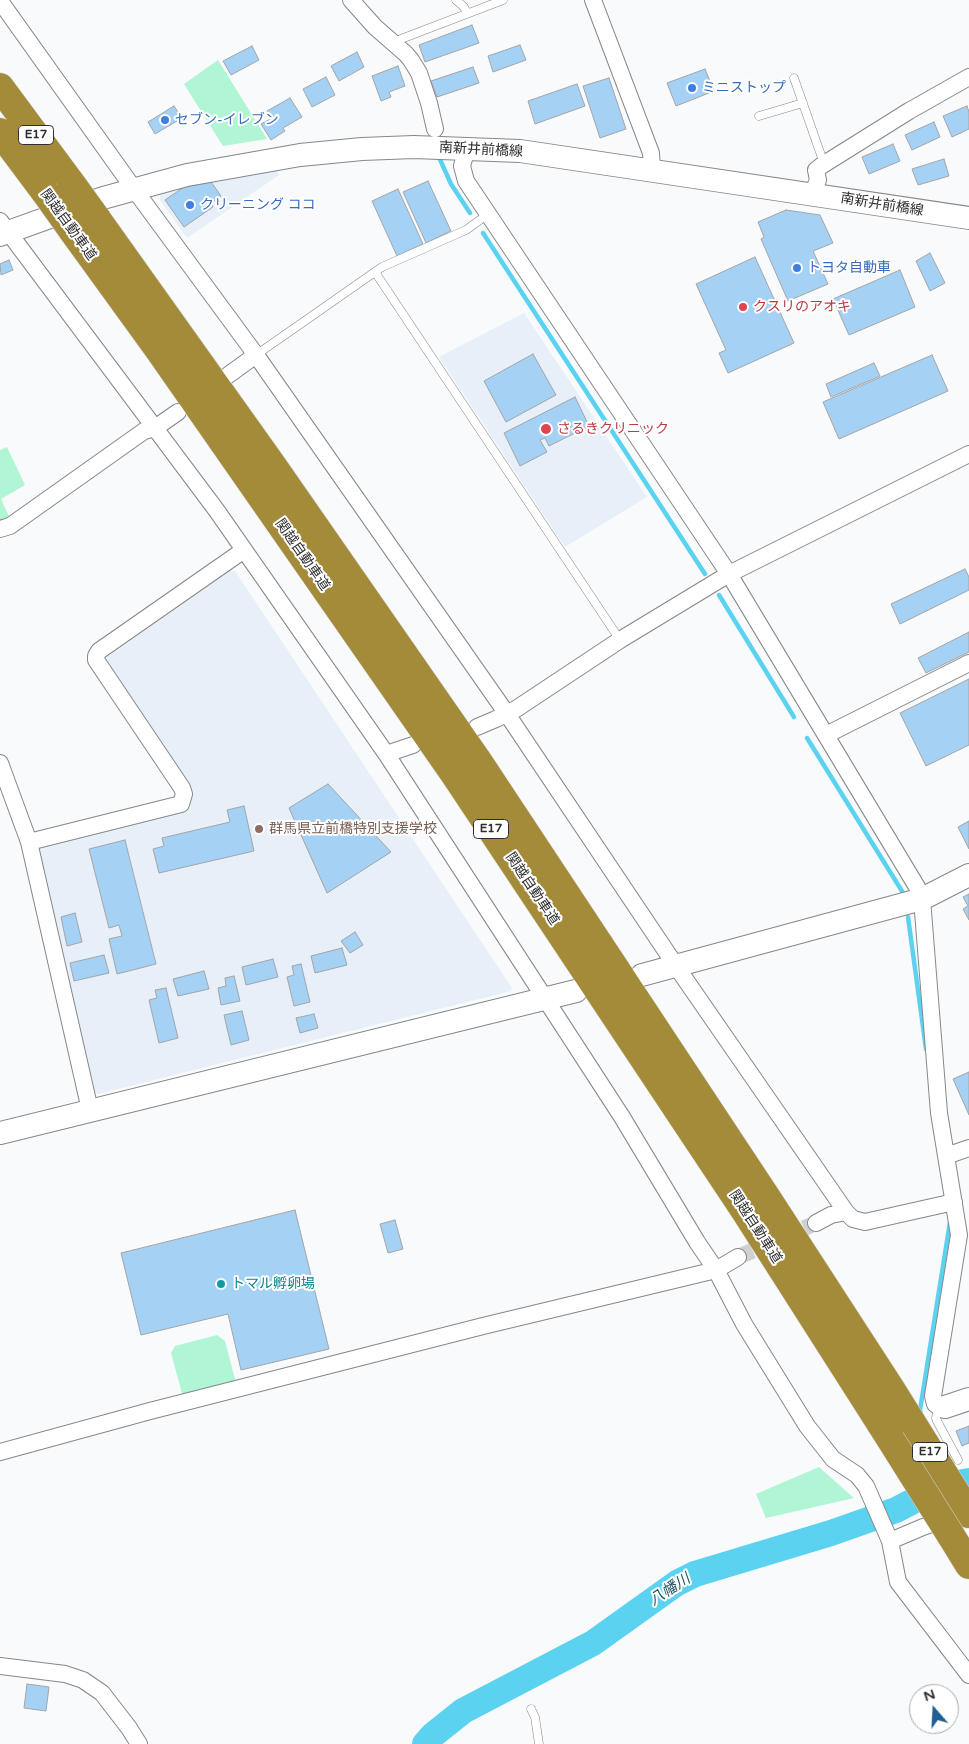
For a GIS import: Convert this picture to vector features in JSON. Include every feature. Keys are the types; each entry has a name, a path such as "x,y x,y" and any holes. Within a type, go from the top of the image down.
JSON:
{"highway":[{"name":"関越自動車道","path":"0,87 97,219 273,466 478,761 638,1001 891,1389 963,1521 969,1565"},
{"name":"関越自動車道","path":"0,132 159,350 455,775 745,1211 891,1440 963,1521"}],"main road":[{"name":"南新井前橋線","path":"3,229 134,189 222,168 300,155 381,148 467,148 520,151 969,218"},
{"path":"642,975 922,899 969,875"},
{"path":"0,1133 576,991"},
{"path":"942,1407 969,1400"}],"street":[{"path":"352,0 375,27 411,60 423,85 435,129"},
{"path":"593,0 651,153 652,170"},
{"path":"0,1 134,189 256,355 507,714 676,966 846,1212 853,1219 865,1222 954,1202"},
{"path":"812,194 818,180 816,170 909,111 969,77"},
{"path":"467,148 462,166 466,181 729,574 917,887 922,899 940,1113 959,1235 933,1396 935,1404 942,1407"},
{"path":"3,229 217,511 387,755 622,1116 697,1242 716,1270 744,1324 806,1426 833,1459 862,1480 889,1537 896,1576 900,1586 915,1602 969,1675"},
{"path":"227,376 256,355"},
{"path":"0,529 10,526 144,431 155,428 178,412"},
{"path":"477,727 507,714 620,640 729,574 969,454"},
{"path":"29,842 181,804 184,794 182,788 96,660 96,656 98,652 244,550"},
{"path":"826,735 969,663"},
{"path":"387,755 414,745"},
{"path":"0,763 29,842 90,1110"},
{"path":"946,1156 969,1148"},
{"path":"816,1223 831,1215 846,1212"},
{"path":"0,1452 150,1411 474,1328 716,1270 738,1257"},
{"path":"889,1537 943,1520 963,1521"},
{"path":"0,1666 65,1674 83,1680 102,1693 139,1744"}],"lane":[{"path":"456,0 464,7 467,14"},
{"path":"401,39 503,0"},
{"path":"794,78 822,158 826,163"},
{"path":"759,116 803,103"},
{"path":"256,355 382,267 466,230 488,214"},
{"path":"375,272 620,640"},
{"path":"942,1407 936,1418 937,1422 958,1460"},
{"path":"531,1709 535,1717 539,1744"}],"shaded area":[{"path":"276,169 279,175 187,238 160,200 160,192"},
{"path":"524,313 647,497 565,547 439,357"},
{"name":"群馬県立前橋特別支援学校","path":"231,570 235,571 512,988 511,991 98,1094 94,1092 35,851 39,845 185,812 193,794 105,664 106,658"}],"green space":[{"path":"218,60 267,139 223,146 184,84"},
{"path":"7,447 25,485 1,499 11,521 0,527 0,450"},
{"path":"217,1335 225,1341 236,1383 183,1397 171,1353 175,1346"},
{"path":"819,1467 854,1498 766,1518 756,1494"}],"building":[{"path":"472,25 479,43 425,62 419,45"},
{"path":"520,45 526,60 493,72 488,56"},
{"path":"252,46 259,60 231,75 223,61"},
{"path":"357,52 364,67 339,81 331,66"},
{"path":"398,66 405,86 389,92 391,97 381,101 372,76"},
{"path":"473,67 479,83 437,97 431,81"},
{"path":"705,69 714,91 676,106 667,83"},
{"path":"326,77 335,95 312,107 303,89"},
{"path":"609,78 626,129 600,138 583,86"},
{"path":"577,84 585,106 535,124 528,101"},
{"path":"290,98 302,117 283,128 285,131 271,140 261,124 272,118 267,111"},
{"name":"セブン-イレブン","path":"174,106 182,118 155,134 148,122"},
{"path":"967,106 969,129 952,137 943,116"},
{"path":"934,122 940,137 912,150 905,135"},
{"path":"893,144 900,161 869,174 862,157"},
{"path":"944,159 949,176 918,185 912,169"},
{"path":"428,181 451,231 426,243 403,192"},
{"name":"クリーニング ココ","path":"211,182 221,196 211,203 213,207 184,227 165,200 184,187"},
{"path":"398,189 423,244 397,256 372,201"},
{"name":"トヨタ自動車","path":"786,210 820,215 833,243 813,251 828,284 788,301 761,239 764,237 758,222"},
{"path":"930,253 945,283 930,291 916,261"},
{"path":"755,257 794,343 728,373 719,353 726,350 696,284"},
{"path":"9,260 13,270 1,275 0,264"},
{"path":"900,270 915,307 849,335 833,299"},
{"path":"533,354 556,395 506,422 484,381"},
{"path":"932,355 948,391 839,439 823,402"},
{"path":"874,363 880,376 831,397 826,384"},
{"name":"さるきクリニック","path":"575,397 589,426 549,446 545,438 540,440 547,452 520,466 504,433"},
{"path":"965,569 969,577 969,590 900,624 891,604"},
{"path":"969,632 969,652 926,673 918,658"},
{"path":"969,679 969,745 926,766 900,713"},
{"path":"328,784 391,852 327,893 289,808"},
{"path":"244,806 254,851 159,873 153,849 164,846 162,838 230,822 227,810"},
{"path":"969,821 969,849 958,827"},
{"path":"125,840 156,964 117,974 109,939 122,936 119,925 109,928 89,849"},
{"path":"969,894 969,920 963,909 968,906 963,897"},
{"path":"75,913 82,942 67,946 61,917"},
{"path":"355,932 363,945 350,953 341,941"},
{"path":"342,948 347,965 315,973 311,956"},
{"path":"104,955 109,973 74,981 70,963"},
{"path":"273,959 278,977 246,985 242,967"},
{"path":"301,964 310,1002 294,1006 287,977 294,975 292,966"},
{"path":"204,971 209,989 178,996 173,979"},
{"path":"234,976 240,1001 221,1005 218,988 226,986 225,978"},
{"path":"166,988 178,1038 159,1043 149,1000 157,998 155,990"},
{"path":"242,1011 249,1040 231,1045 224,1015"},
{"path":"314,1014 318,1028 300,1033 296,1018"},
{"path":"969,1072 969,1115 953,1079"},
{"name":"トマル孵卵場","path":"295,1210 329,1349 241,1370 228,1314 141,1335 121,1253"},
{"path":"395,1220 403,1249 388,1253 380,1224"},
{"path":"969,1426 969,1443 962,1446 956,1431"},
{"path":"27,1684 49,1687 46,1711 24,1708"}],"waterway":[{"path":"438,155 451,184 470,213"},
{"path":"483,233 705,574"},
{"path":"719,595 794,717"},
{"path":"807,738 905,896"},
{"path":"908,917 926,1049"},
{"path":"921,1414 920,1410 950,1222"},
{"name":"八幡川","path":"425,1744 433,1735 463,1711 593,1643 677,1583 695,1574 831,1533 896,1510 942,1486 969,1481"}],"tunnel":[{"path":"738,1257 816,1223"}],"place":[{"name":"ミニストップ","path":"692,88"},
{"name":"セブン-イレブン","path":"165,120"},
{"name":"クリーニング ココ","path":"190,205"},
{"name":"トヨタ自動車","path":"797,268"},
{"name":"クスリのアオキ","path":"743,307"},
{"name":"さるきクリニック","path":"546,429"},
{"name":"群馬県立前橋特別支援学校","path":"259,829"},
{"name":"トマル孵卵場","path":"221,1284"}]}
